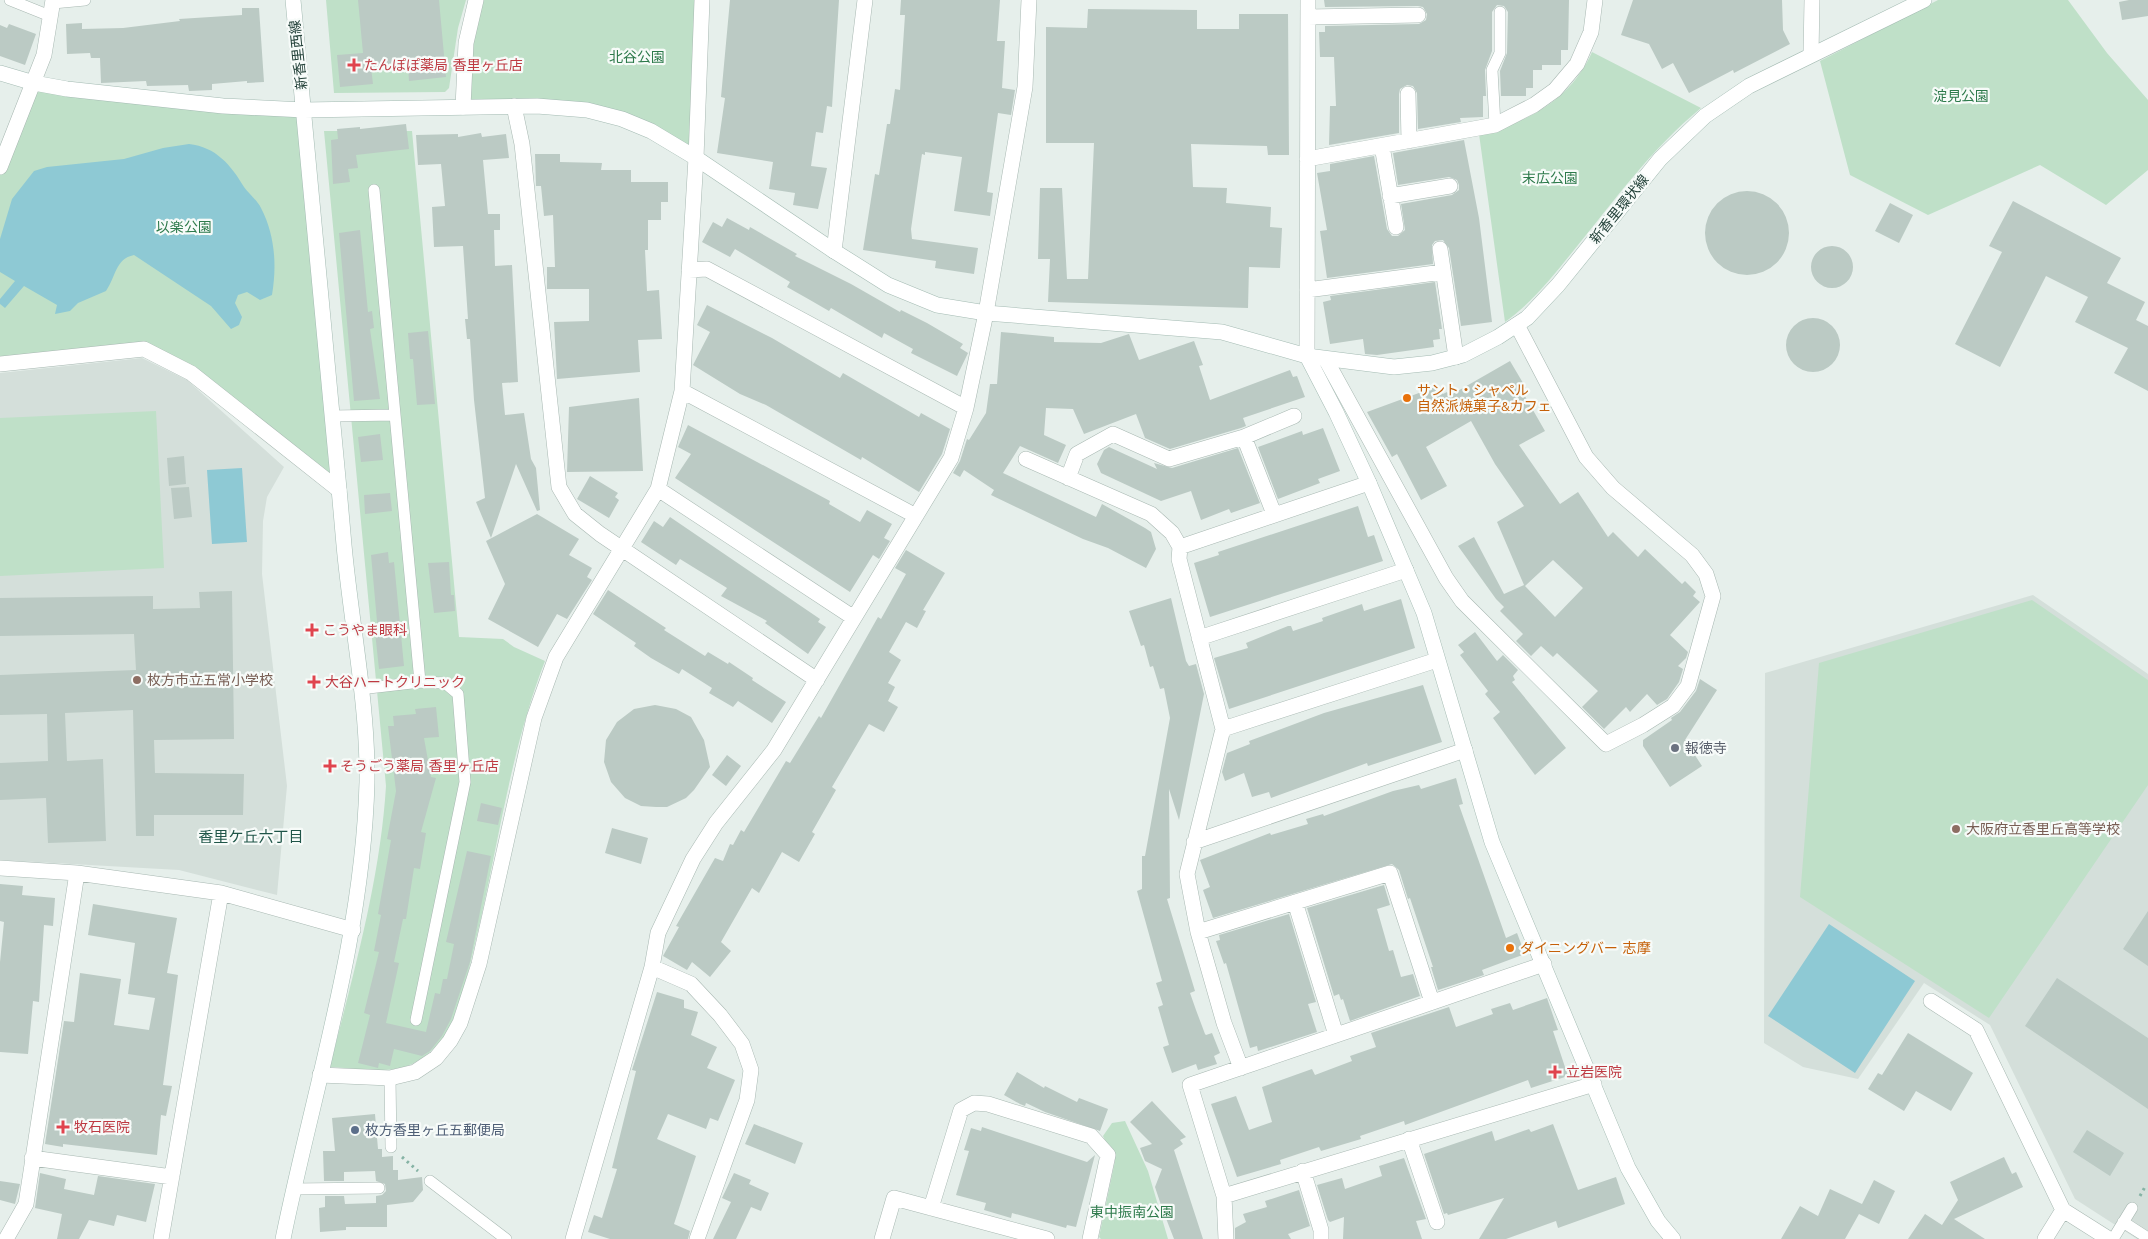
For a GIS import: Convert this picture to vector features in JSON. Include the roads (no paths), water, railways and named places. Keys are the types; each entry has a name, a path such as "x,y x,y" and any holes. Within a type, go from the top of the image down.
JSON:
{"street":[{"name":"新香里西線","path":"283,1239 353,930 361,869 367,781 360,689 339,490 293,0"},
{"path":"462,107 466,43 476,0"},
{"path":"320,1075 390,1078 415,1072 436,1058 450,1041 460,1024 479,964 534,718 544,687 556,657 658,489 682,391 696,158 702,0"},
{"path":"834,251 865,0"},
{"path":"574,1239 652,967 658,933 693,859 716,823 774,750 951,458 966,408 986,313 1025,87 1029,0"},
{"path":"1308,0 1307,356 1369,483 1424,613 1492,842 1628,1168 1658,1221 1673,1239"},
{"path":"1307,158 1495,125 1534,105 1555,90 1577,64 1591,32 1595,0"},
{"path":"1811,54 1812,0"},
{"name":"新香里環状線","path":"0,74 34,84 223,106 304,110 514,106 587,110 622,119 651,131 696,158 888,285 937,305 986,313 1222,332 1326,360 1394,367 1432,363 1456,356 1498,338 1517,325 1527,318 1558,285 1660,159 1705,116 1749,86 1924,0"},
{"path":"0,167 44,55 52,6"},
{"path":"1308,17 1418,15"},
{"path":"1408,94 1409,141"},
{"path":"514,106 522,144 559,487 575,514 622,549 817,680"},
{"path":"1382,146 1396,227"},
{"path":"1390,196 1450,186"},
{"path":"1440,250 1456,356"},
{"path":"689,270 707,269 966,408"},
{"path":"1307,290 1443,272"},
{"path":"1326,360 1446,578 1462,601 1606,744 1644,725 1673,706 1688,686 1713,596 1706,574 1692,555 1613,488 1586,456 1517,325"},
{"path":"0,364 144,349 192,373 339,490"},
{"path":"682,391 916,516"},
{"path":"1068,478 1077,454 1113,434 1169,459 1244,437 1294,416"},
{"path":"1244,437 1274,514"},
{"path":"1026,459 1151,514 1172,533 1180,547 1179,559 1223,729 1187,874 1198,932 1224,1023 1241,1068"},
{"path":"1180,547 1369,483"},
{"path":"658,489 854,618"},
{"path":"1199,638 1406,570"},
{"path":"1223,729 1437,660"},
{"path":"1194,842 1465,750"},
{"path":"0,868 77,873 221,893 353,930"},
{"path":"6,1239 26,1204 77,873"},
{"path":"1198,932 1390,873 1432,1002"},
{"path":"161,1239 221,893"},
{"path":"1295,902 1336,1035"},
{"path":"1226,1239 1224,1196 1190,1085 1544,964"},
{"path":"652,967 691,984 720,1014 742,1044 751,1070 747,1100 697,1239"},
{"path":"1932,1001 1976,1030 2063,1210 2109,1239"},
{"path":"1224,1196 1594,1084"},
{"path":"931,1208 961,1110 974,1103 988,1104 1090,1136 1108,1155 1090,1239"},
{"path":"1409,1140 1437,1222"},
{"path":"32,1158 172,1177"},
{"path":"1304,1172 1321,1230 1321,1239"},
{"path":"882,1239 894,1198 1046,1239"},
{"path":"2045,1239 2063,1210"}],"lane":[{"path":"10,0 52,6 85,0"},
{"path":"1495,125 1492,70 1500,53 1500,12"},
{"path":"374,190 420,682"},
{"path":"332,416 394,415"},
{"path":"360,689 420,682 445,683 458,694 465,782 416,1020"},
{"path":"390,1078 391,1147"},
{"path":"430,1181 506,1239"},
{"path":"293,1189 379,1188"},
{"path":"2114,1239 2132,1208"},
{"path":"2123,1222 2148,1238"}],"water":[{"path":"189,144 215,153 234,171 259,205 266,218 272,239 274,273 272,295 260,300 247,292 238,295 235,303 242,317 239,325 231,329 211,306 134,255 119,264 106,291 78,303 70,311 55,314 57,305 24,286 5,308 0,304 0,299 15,281 0,272 0,239 12,199 34,171 47,167 124,159 163,148"},
{"path":"242,468 247,542 212,544 207,470"},
{"path":"1829,924 1915,981 1855,1073 1768,1016"}],"place":[{"name":"たんぽぽ薬局 香里ヶ丘店","path":"354,65"},
{"name":"サント・シャペル 自然派焼菓子&カフェ","path":"1407,398"},
{"name":"こうやま眼科","path":"312,630"},
{"name":"枚方市立五常小学校","path":"137,680"},
{"name":"大谷ハートクリニック","path":"314,682"},
{"name":"報徳寺","path":"1675,748"},
{"name":"そうごう薬局 香里ヶ丘店","path":"330,766"},
{"name":"大阪府立香里丘高等学校","path":"1956,829"},
{"name":"ダイニングバー 志摩","path":"1510,948"},
{"name":"立岩医院","path":"1555,1072"},
{"name":"牧石医院","path":"63,1127"},
{"name":"枚方香里ヶ丘五郵便局","path":"355,1130"}],"district":[{"name":"香里ケ丘六丁目","path":"251,837"}],"park label":[{"name":"北谷公園","path":"637,57"},
{"name":"淀見公園","path":"1961,96"},
{"name":"末広公園","path":"1550,178"},
{"name":"以楽公園","path":"184,227"},
{"name":"東中振南公園","path":"1132,1212"}]}
